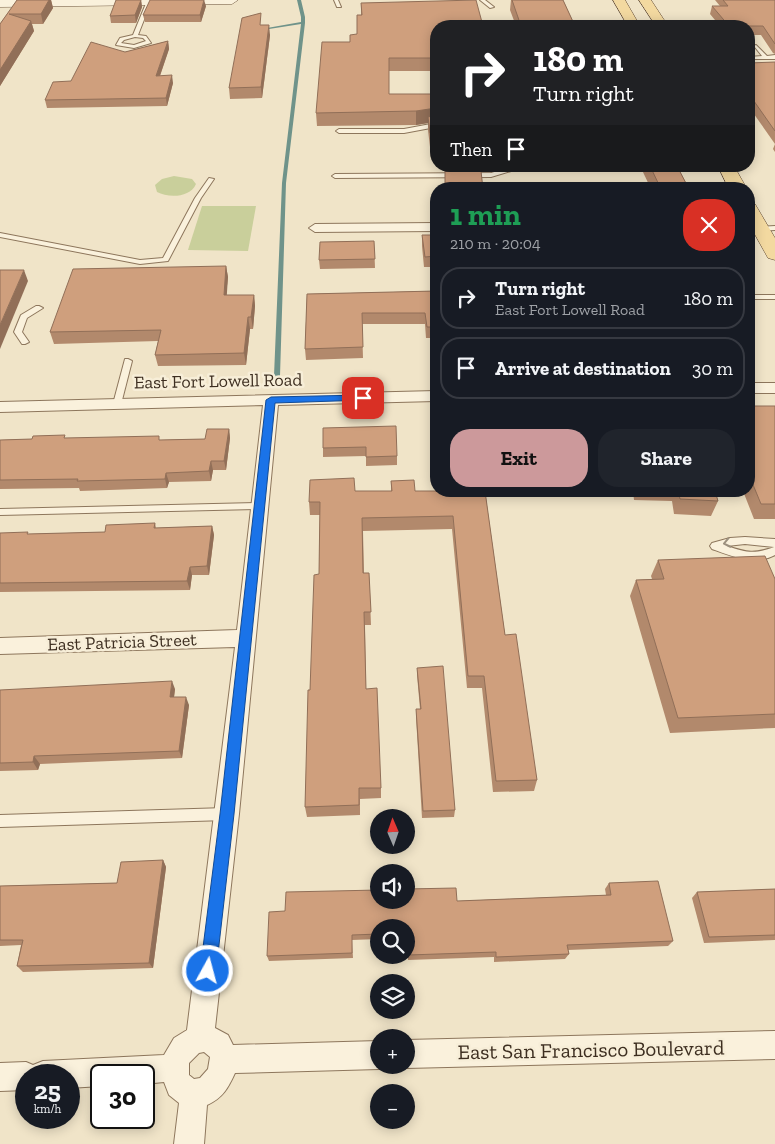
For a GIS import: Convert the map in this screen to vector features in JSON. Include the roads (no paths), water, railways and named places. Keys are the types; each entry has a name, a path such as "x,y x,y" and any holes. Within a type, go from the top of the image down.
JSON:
{"main road":[{"path":"0,3 232,0"},
{"path":"619,0 631,20"},
{"path":"645,0 658,20"},
{"path":"758,222 775,254"}],"street":[{"path":"315,228 430,227"},
{"path":"755,388 775,388"},
{"name":"East Fort Lowell Road","path":"0,407 430,396"},
{"path":"200,1038 227,814 271,400"},
{"name":"East Patricia Street","path":"0,646 245,638"},
{"path":"200,1038 212,1040 218,1045 224,1059 220,1078 206,1092 194,1094 182,1089 177,1082 175,1068 178,1055 190,1041 200,1038"},
{"name":"East San Francisco Boulevard","path":"415,1054 775,1045"},
{"path":"224,1059 370,1055"},
{"path":"80,1073 175,1068"},
{"path":"0,1077 15,1076"},
{"path":"189,1144 194,1094"}],"lane":[{"path":"336,0 339,6"},
{"path":"482,0 492,7"},
{"path":"135,36 149,2"},
{"path":"135,36 147,38 149,42 134,47 118,44 122,38 135,36"},
{"path":"756,46 766,57"},
{"path":"755,58 775,57"},
{"path":"339,131 404,131 430,126"},
{"path":"335,176 491,175 501,172"},
{"path":"0,235 140,262 166,260 198,198 211,179"},
{"path":"755,297 775,297"},
{"path":"25,342 18,332 24,317 39,308"},
{"path":"117,404 128,361"},
{"path":"0,512 259,506"},
{"path":"775,543 763,540 727,541 715,546 740,555 770,554 775,550"},
{"path":"0,821 227,814"}],"waterway":[{"path":"299,0 303,17 302,23"},
{"path":"269,28 302,23"},
{"path":"277,376 284,183 302,23"}]}
